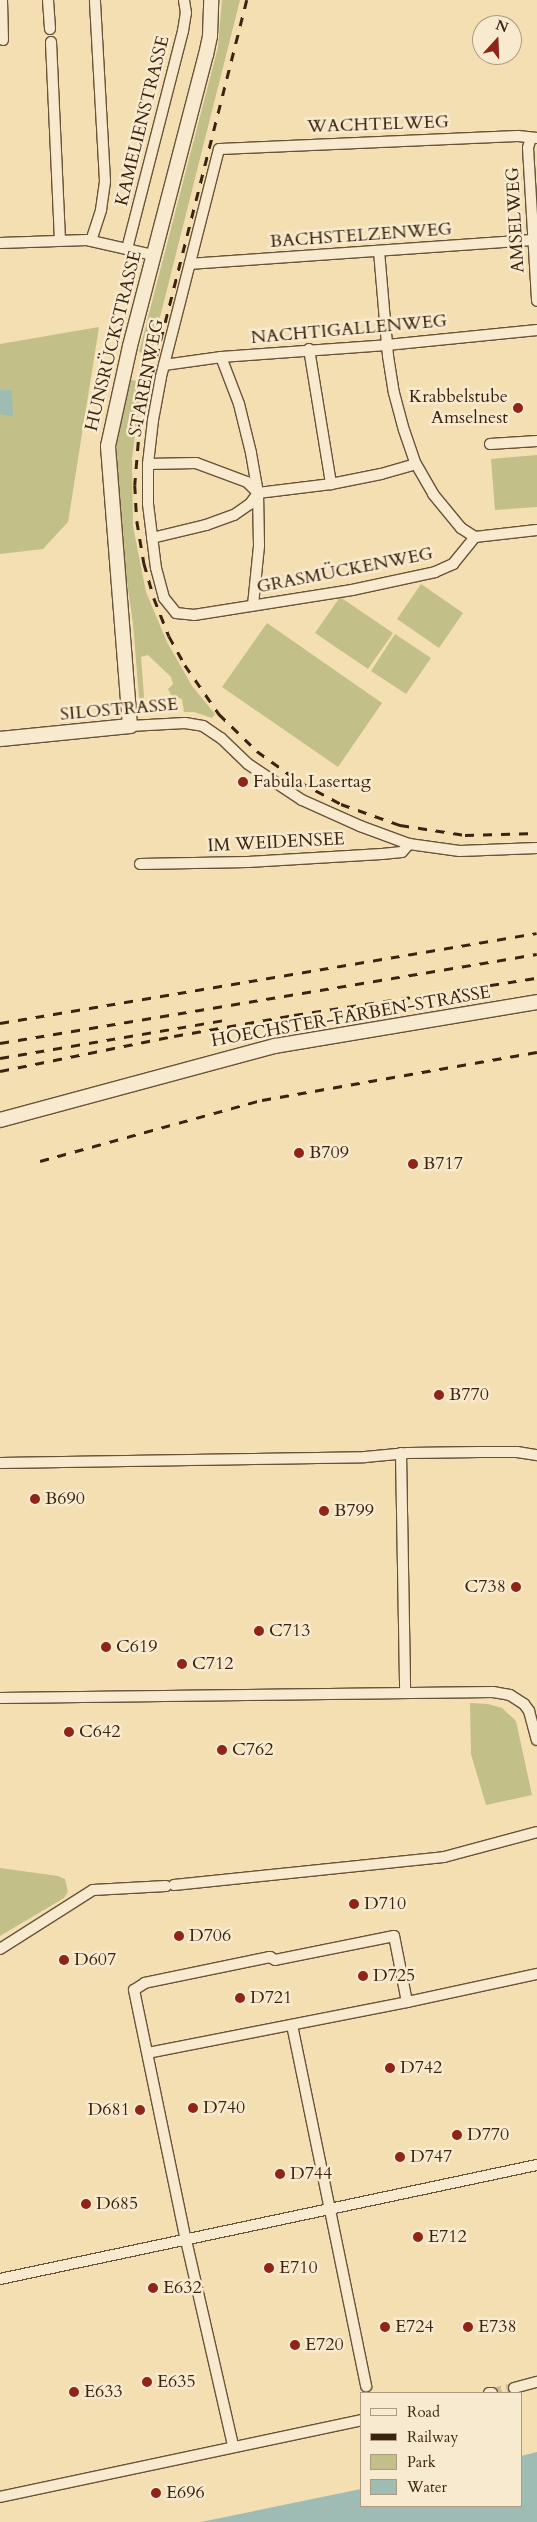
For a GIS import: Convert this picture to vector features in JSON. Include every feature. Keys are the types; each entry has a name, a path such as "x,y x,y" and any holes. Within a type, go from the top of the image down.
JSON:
{"main road":[{"name":"HUNSRÜCKSTRASSE","path":"130,726 108,446 114,408 206,55 210,36 211,0"},
{"name":"SILOSTRASSE","path":"0,739 130,726"},
{"name":"HOECHSTER-FARBEN-STRASSE","path":"0,1120 275,1046 537,1002"}],"street":[{"path":"2,0 3,40"},
{"path":"48,0 50,29"},
{"path":"91,241 101,210 105,180 95,0"},
{"name":"KAMELIENSTRASSE","path":"128,249 183,31 186,13 184,0"},
{"path":"51,42 60,240"},
{"name":"WACHTELWEG","path":"219,149 518,136 534,138"},
{"name":"AMSELWEG","path":"534,138 528,148 537,301"},
{"name":"STARENWEG","path":"176,613 164,598 152,538 148,504 148,464 153,420 164,365 219,149"},
{"path":"0,243 60,240 91,241 153,255"},
{"name":"BACHSTELZENWEG","path":"190,264 534,240"},
{"path":"380,252 387,345 394,393 416,464 433,494 462,528 475,537 537,530"},
{"name":"NACHTIGALLENWEG","path":"164,365 221,357 309,349 387,345 537,330"},
{"path":"309,349 331,484"},
{"path":"221,357 239,404 251,453 258,493 259,546 253,605"},
{"path":"490,444 537,441"},
{"path":"148,464 196,463 246,482 258,493"},
{"path":"152,538 206,525 234,515 250,504 258,493 331,484 381,474 416,464"},
{"name":"GRASMÜCKENWEG","path":"176,613 194,615 352,590 435,572 453,564 475,537"},
{"name":"SILOSTRASSE","path":"130,726 186,723 204,726 221,738 248,764 302,800 409,844 460,851 537,848"},
{"name":"IM WEIDENSEE","path":"140,864 248,862 382,854 402,852 409,844"},
{"path":"0,1463 365,1457 480,1452 517,1452 537,1455"},
{"path":"401,1454 405,1692"},
{"path":"0,1698 493,1692 510,1695 519,1699 530,1711 537,1740"},
{"path":"0,1948 93,1890 170,1886 444,1856 537,1832"},
{"path":"233,2446 186,2240 134,1990 145,1983 270,1957 275,1960 394,1936 407,2002"},
{"path":"148,2053 407,2002 537,1974"},
{"path":"292,2025 366,2387"},
{"path":"0,2279 537,2165"},
{"path":"514,2388 537,2382"},
{"path":"0,2498 233,2446 360,2420"}],"green space":[{"path":"222,0 240,0 150,357 139,352 218,47"},
{"path":"99,327 68,522 43,549 0,554 0,344"},
{"path":"131,380 142,382 132,458 133,526 146,592 167,642 192,686 215,714 212,718 194,712 184,712 182,699 171,695 168,689 173,684 171,677 148,655 141,657 145,709 140,709 133,624 119,526 117,475 117,441"},
{"path":"537,455 537,507 495,510 491,459"},
{"path":"421,584 463,613 439,648 397,619"},
{"path":"340,597 393,633 368,669 315,633"},
{"path":"267,623 382,703 338,767 222,687"},
{"path":"395,634 431,658 406,694 371,671"},
{"path":"470,1703 488,1704 502,1708 516,1721 532,1795 486,1805 471,1754"},
{"path":"0,1868 58,1876 65,1879 68,1892 64,1898 0,1936"}],"water":[{"path":"0,390 12,390 13,416 0,414"},
{"path":"537,2452 537,2522 201,2522 360,2489 360,2507 522,2507 522,2456"}],"tunnel":[{"path":"496,2392 514,2388"}],"railway":[{"path":"247,0 140,424 135,485 137,521 144,563 154,598 169,636 185,665 219,714 257,751 300,782 341,804 400,825 465,835 537,833"},
{"path":"0,1023 537,933"},
{"path":"0,1043 537,954"},
{"path":"0,1071 174,1036 294,1015 537,978"},
{"path":"0,1058 224,1020"},
{"path":"40,1161 262,1100 537,1052"}],"place":[{"name":"Krabbelstube Amselnest","path":"518,408"},
{"name":"Fabula Lasertag","path":"243,782"},
{"name":"B709","path":"299,1153"},
{"name":"B717","path":"413,1164"},
{"name":"B770","path":"439,1395"},
{"name":"B690","path":"35,1499"},
{"name":"B799","path":"324,1511"},
{"name":"C738","path":"516,1587"},
{"name":"C713","path":"259,1631"},
{"name":"C619","path":"106,1647"},
{"name":"C712","path":"182,1664"},
{"name":"C642","path":"69,1732"},
{"name":"C762","path":"222,1750"},
{"name":"D710","path":"354,1904"},
{"name":"D706","path":"179,1936"},
{"name":"D607","path":"64,1960"},
{"name":"D725","path":"363,1976"},
{"name":"D721","path":"240,1998"},
{"name":"D742","path":"390,2068"},
{"name":"D740","path":"193,2108"},
{"name":"D681","path":"140,2110"},
{"name":"D770","path":"457,2135"},
{"name":"D747","path":"400,2157"},
{"name":"D744","path":"280,2174"},
{"name":"D685","path":"86,2204"},
{"name":"E712","path":"418,2237"},
{"name":"E710","path":"269,2268"},
{"name":"E632","path":"153,2288"},
{"name":"E724","path":"385,2327"},
{"name":"E738","path":"468,2327"},
{"name":"E720","path":"295,2345"},
{"name":"E635","path":"147,2382"},
{"name":"E633","path":"74,2392"},
{"name":"E696","path":"156,2493"}]}
